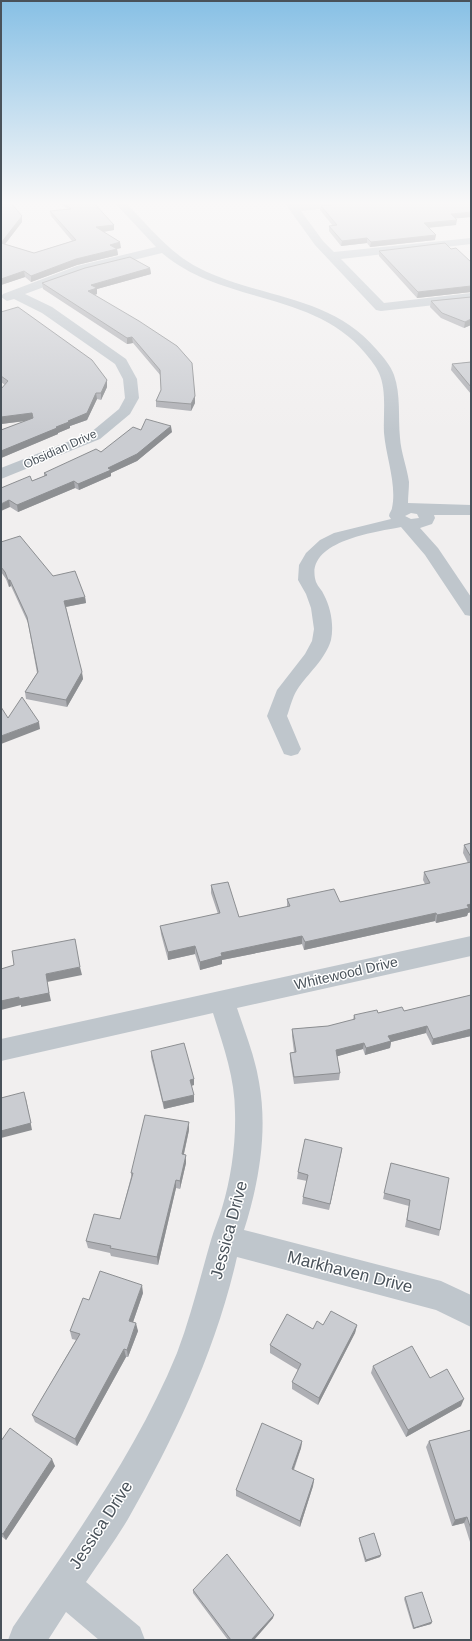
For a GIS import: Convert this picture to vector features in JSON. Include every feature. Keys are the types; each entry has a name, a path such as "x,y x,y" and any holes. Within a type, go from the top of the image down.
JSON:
{"street":[{"path":"1,299 56,279"},
{"path":"213,279 303,306 333,320 353,332 369,346 387,374 391,409 392,439 401,489 399,499 412,516 432,552 471,611"},
{"path":"354,279 382,308 471,298"},
{"name":"Obsidian Drive","path":"1,474 95,436 125,411 132,398 130,379 120,362 47,310 15,294"},
{"path":"291,748 277,716 287,691 319,650 324,630 316,596 307,581 308,562 320,545 364,529 412,516 470,510"},
{"name":"Whitewood Drive","path":"222,1002 471,946"},
{"path":"1,1050 222,1002"},
{"name":"Jessica Drive","path":"26,1640 114,1508 158,1431 191,1356 215,1286 226,1240 237,1207 247,1158 249,1111 246,1082 239,1053 222,1002"},
{"name":"Markhaven Drive","path":"226,1240 441,1296 471,1312"},
{"path":"61,1587 82,1600 127,1640"}],"building":[{"path":"55,279 113,279 91,285 97,288 88,291 139,321 177,346 192,363 195,396 191,404 156,401 161,390 160,370 132,337 127,338 42,283"},
{"path":"405,279 471,279 471,286 418,292"},
{"path":"471,297 471,319 465,322 442,313 431,301"},
{"path":"18,307 92,360 107,380 101,393 96,393 87,413 56,427 57,428 1,451 1,430 33,418 32,413 1,417 1,389 8,381 1,376 1,312"},
{"path":"471,362 471,387 452,364"},
{"path":"146,419 171,426 137,454 108,468 111,470 78,484 74,481 17,505 9,500 1,504 1,488 30,476 32,481 47,475 44,473 96,449 101,452 133,427 141,430"},
{"path":"20,536 53,576 75,571 85,597 64,601 82,672 66,700 25,692 38,672 27,617 10,580 8,580 1,567 1,542"},
{"path":"22,697 39,722 1,736 1,707 8,718"},
{"path":"471,843 471,857 464,845"},
{"path":"471,862 471,904 467,905 469,908 437,915 436,913 305,942 302,936 221,953 222,956 200,962 195,946 168,952 160,926 220,913 211,885 228,882 239,917 290,906 287,899 334,889 340,902 430,883 424,872"},
{"path":"75,939 80,967 46,974 49,993 1,1001 1,969 14,965 12,951"},
{"path":"471,995 471,1029 433,1039 427,1026 388,1036 391,1041 366,1048 364,1043 336,1050 340,1073 294,1077 290,1053 296,1052 292,1029 328,1026 355,1019 354,1015 377,1010 378,1013 402,1007 404,1011"},
{"path":"184,1043 194,1079 190,1080 194,1095 163,1102 151,1051"},
{"path":"24,1092 31,1123 1,1131 1,1098"},
{"path":"145,1115 189,1122 182,1154 186,1155 180,1181 176,1180 157,1257 110,1248 111,1246 86,1241 94,1214 120,1219 133,1173 131,1173"},
{"path":"305,1139 342,1148 330,1204 303,1197 308,1175 298,1172"},
{"path":"391,1163 449,1178 440,1230 407,1220 410,1200 384,1193"},
{"path":"100,1271 142,1285 129,1321 136,1323 127,1350 124,1349 75,1439 32,1415 80,1334 70,1331 83,1298 89,1300"},
{"path":"331,1311 357,1325 319,1398 292,1382 301,1364 270,1345 287,1314 313,1329 317,1321 323,1325"},
{"path":"412,1346 430,1378 447,1369 464,1399 408,1430 373,1366"},
{"path":"262,1423 302,1441 292,1469 314,1479 300,1521 236,1490"},
{"path":"10,1428 52,1459 3,1534 1,1533 1,1441"},
{"path":"471,1430 471,1529 467,1517 455,1520 429,1441"},
{"path":"374,1533 381,1555 366,1560 359,1538"},
{"path":"227,1554 274,1615 251,1640 231,1640 193,1590"},
{"path":"422,1592 432,1622 414,1628 405,1597"}]}
